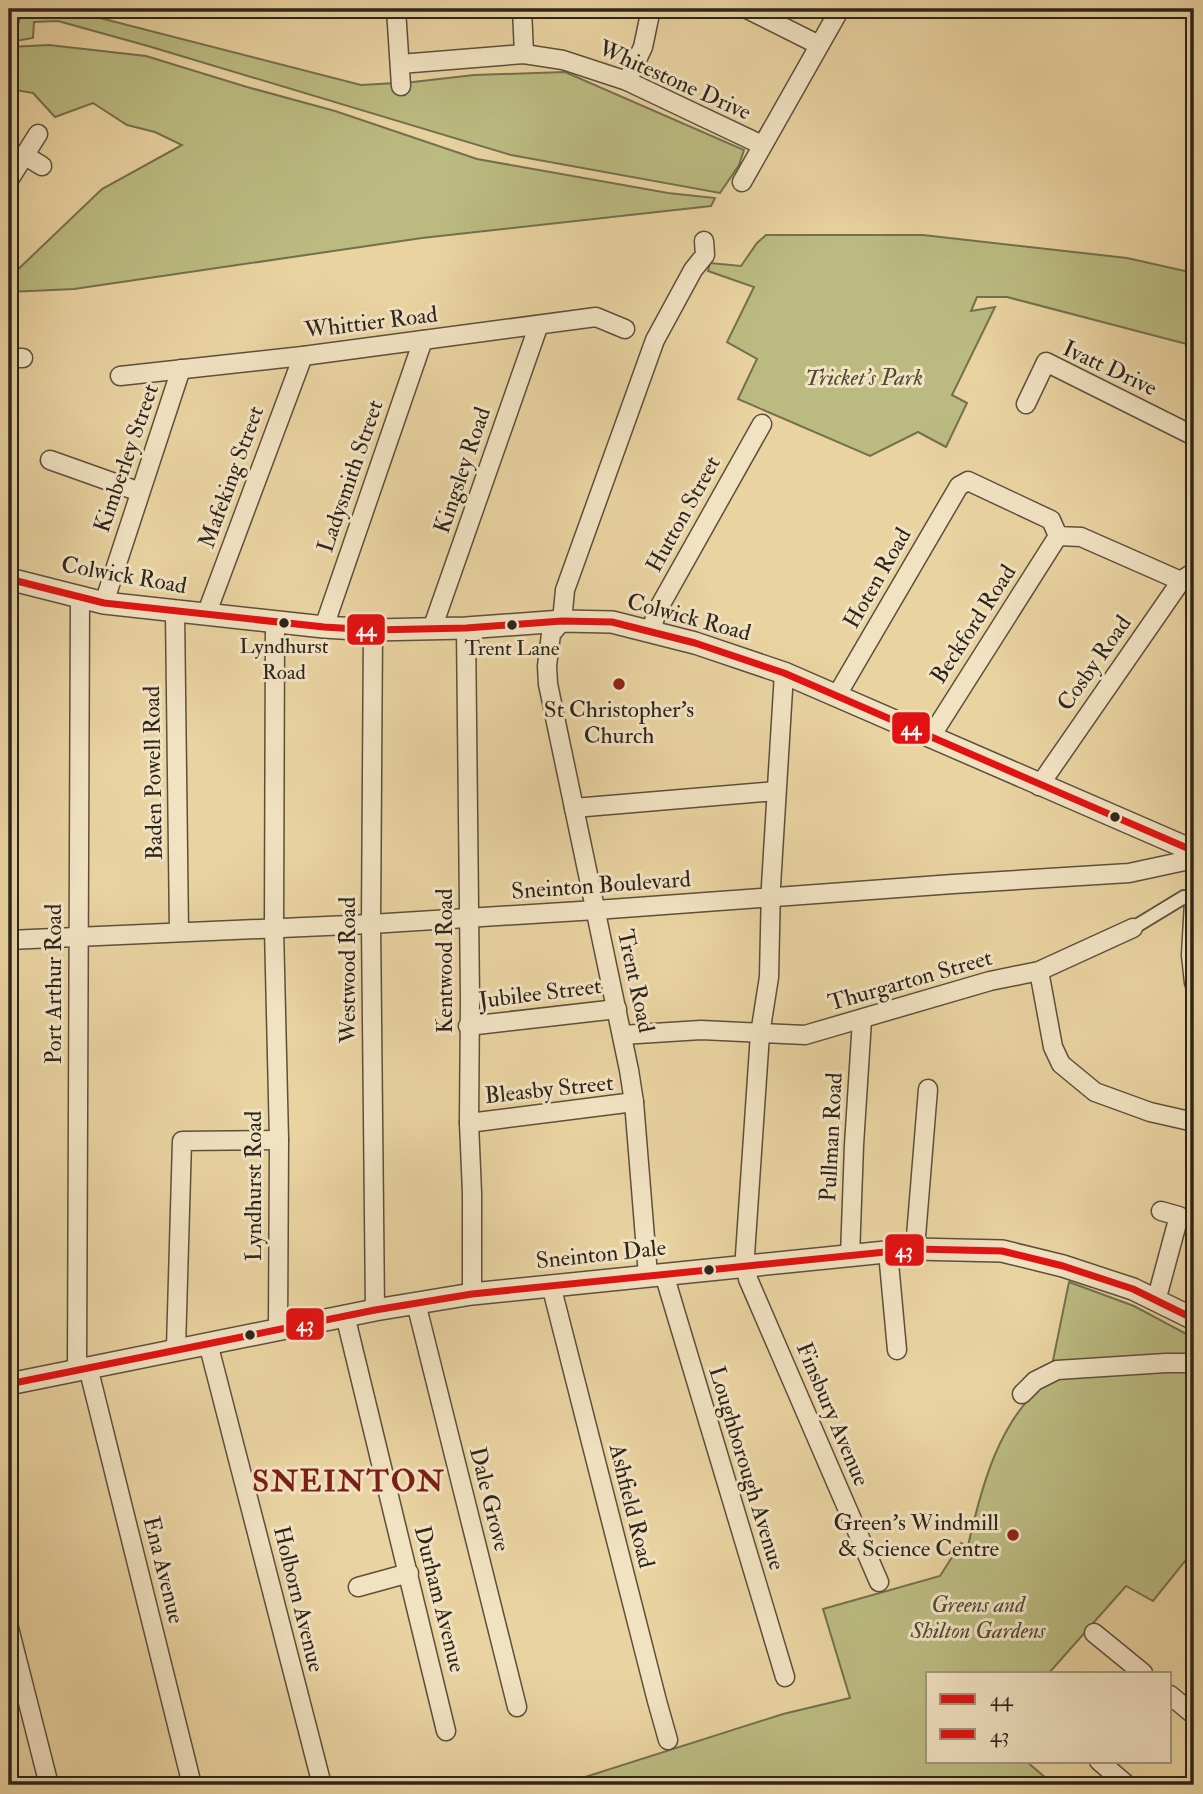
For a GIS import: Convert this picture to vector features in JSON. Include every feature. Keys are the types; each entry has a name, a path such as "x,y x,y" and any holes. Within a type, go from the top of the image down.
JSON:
{"street":[{"path":"396,9 401,86"},
{"path":"522,9 524,54"},
{"path":"627,81 643,47 651,9"},
{"path":"747,9 772,14 820,45"},
{"path":"742,182 840,9"},
{"name":"Whitestone Drive","path":"400,64 524,54 563,60 627,81 762,145"},
{"path":"9,180 38,134"},
{"path":"24,155 42,166"},
{"path":"562,621 565,590 655,340 693,270 705,255 704,241"},
{"name":"Whittier Road","path":"120,376 538,327 596,317 625,329"},
{"name":"Kingsley Road","path":"432,629 538,327"},
{"name":"Ladysmith Street","path":"324,627 423,340"},
{"name":"Mafeking Street","path":"206,615 303,356"},
{"name":"Ivatt Drive","path":"1026,404 1046,362 1194,436"},
{"name":"Kimberley Street","path":"104,603 181,369"},
{"name":"Hutton Street","path":"651,631 657,611 762,424"},
{"path":"50,460 140,492"},
{"name":"Hoten Road","path":"837,695 959,486 968,481 1051,520 1058,536"},
{"path":"1058,536 1081,537 1187,577"},
{"name":"Beckford Road","path":"930,738 1058,536"},
{"name":"Cosby Road","path":"1039,786 1187,577"},
{"name":"Colwick Road","path":"9,579 104,603 324,627 432,629 562,621 612,622 741,657 837,695 1039,786 1194,851"},
{"name":"Port Arthur Road","path":"80,597 77,936 82,1369"},
{"name":"Baden Powell Road","path":"175,612 179,932"},
{"name":"Trent Road","path":"562,621 551,634 548,684 622,1035 634,1102 656,1275"},
{"name":"Lyndhurst Road","path":"275,623 274,928 279,1140 278,1328"},
{"name":"Kentwood Road","path":"466,628 472,1294"},
{"name":"Westwood Road","path":"373,630 371,924 374,1310"},
{"name":"Finsbury Avenue","path":"784,674 776,791 769,976 760,1034 745,1255 748,1279 878,1582"},
{"path":"574,808 776,791"},
{"name":"Sneinton Boulevard","path":"9,940 371,924 596,910 1129,873 1194,859"},
{"name":"Thurgarton Street","path":"622,1035 701,1030 805,1035 990,981 1039,971 1133,928 1184,897 1194,900"},
{"path":"1194,900 1191,956 1194,983"},
{"path":"1039,971 1053,1047 1060,1064 1095,1092 1150,1112 1194,1122"},
{"name":"Jubilee Street","path":"468,1026 617,1009"},
{"name":"Pullman Road","path":"850,1256 862,1020"},
{"path":"915,1249 928,1089"},
{"name":"Bleasby Street","path":"469,1123 634,1102"},
{"path":"176,1348 181,1141 279,1140"},
{"path":"1154,1299 1159,1290 1179,1216 1161,1211"},
{"name":"Sneinton Dale","path":"9,1384 278,1328 472,1294 915,1249 1002,1251 1063,1266 1133,1289 1194,1319"},
{"path":"891,1251 889,1263 897,1350"},
{"name":"Loughborough Avenue","path":"656,1275 785,1677"},
{"name":"Ashfield Road","path":"551,1285 668,1740"},
{"name":"Dale Grove","path":"416,1303 517,1707"},
{"name":"Durham Avenue","path":"345,1315 446,1731"},
{"name":"Holborn Avenue","path":"208,1343 322,1785"},
{"path":"1022,1394 1035,1381 1057,1367 1194,1363"},
{"name":"Ena Avenue","path":"82,1369 192,1785"},
{"path":"358,1587 409,1573"},
{"path":"9,1628 49,1785"},
{"path":"1094,1633 1142,1672"},
{"path":"1172,1697 1194,1715"},
{"path":"1100,1762 1127,1785"}],"green space":[{"path":"22,9 65,9 361,85 474,75 565,72 744,150 739,165 720,193 511,155 58,21 34,22 33,38 9,42 9,29 16,33"},
{"path":"49,45 146,56 335,111 477,159 668,193 715,198 711,206 422,238 74,289 9,292 9,278 102,189 182,145 155,132 127,125 93,103 55,117 33,93 9,89 9,47"},
{"name":"Tricket's Park","path":"766,235 923,235 1127,258 1194,273 1194,346 1007,297 977,297 971,311 995,307 952,395 967,403 946,447 918,432 870,456 738,399 757,359 727,342 754,287 708,271 710,263 741,266"},
{"name":"Greens and Shilton Gardens","path":"1069,1282 1134,1306 1194,1338 1194,1522 1191,1526 1194,1529 1194,1550 1153,1601 1126,1586 1050,1672 926,1672 926,1762 1027,1762 1054,1785 560,1785 783,1714 850,1698 823,1609 940,1576 961,1543 968,1546 986,1478 1005,1434 1017,1414 1049,1380"}],"transit line":[{"name":"44","path":"9,579 104,603 324,627 373,630 466,628 562,621 612,622 695,643 784,673 1194,851"},
{"name":"43","path":"9,1384 375,1310 472,1294 915,1249 1002,1251 1063,1266 1133,1289 1194,1319"}],"place":[{"name":"Lyndhurst Road","path":"284,623"},
{"name":"Trent Lane","path":"512,625"},
{"name":"St Christopher's Church","path":"619,684"},
{"name":"Green's Windmill & Science Centre","path":"1013,1535"}],"district":[{"name":"SNEINTON","path":"349,1481"}]}
